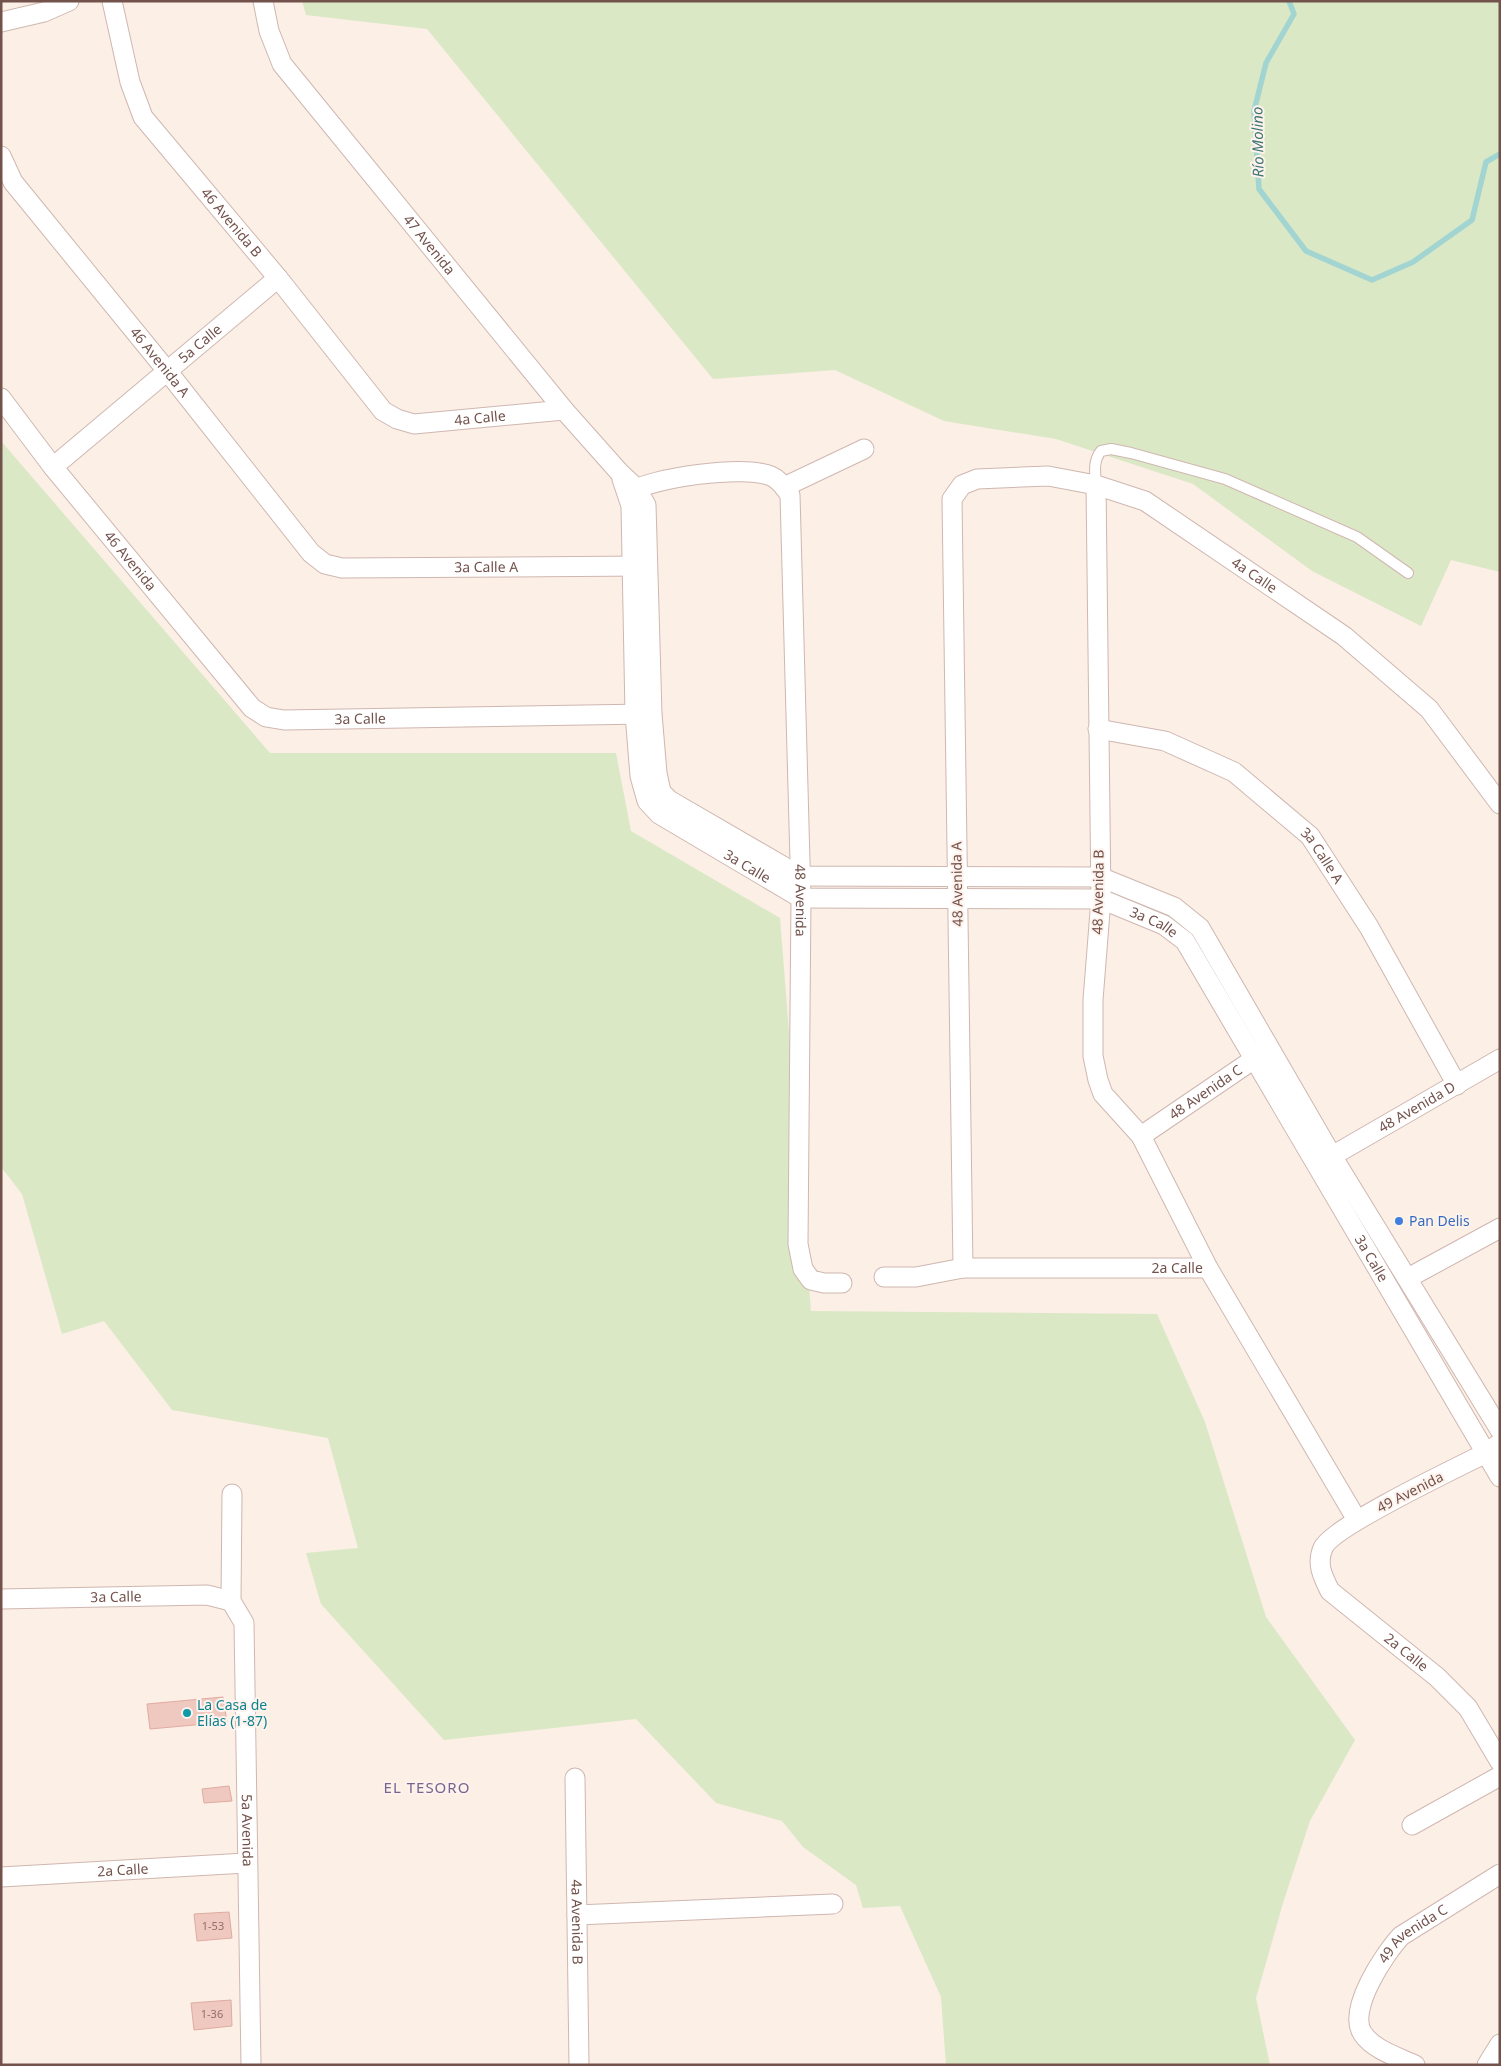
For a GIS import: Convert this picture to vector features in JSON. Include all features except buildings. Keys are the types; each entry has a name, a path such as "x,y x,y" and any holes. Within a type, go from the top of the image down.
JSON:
{"street":[{"path":"1,22 44,12 69,1"},
{"name":"46 Avenida B","path":"112,1 130,82 143,117 278,278 383,411 397,419"},
{"name":"47 Avenida","path":"263,1 269,31 282,64 564,410 620,473"},
{"name":"46 Avenida A","path":"1,156 13,182 168,372 311,553 324,564"},
{"name":"5a Calle","path":"54,467 278,278"},
{"name":"46 Avenida","path":"1,398 54,467 252,708 266,717"},
{"name":"4a Calle","path":"397,419 414,424 564,410"},
{"path":"632,490 682,477 740,471 772,476 784,487 864,449"},
{"name":"3a Calle","path":"620,473 632,490 641,566 644,714 640,776 647,801 659,814 801,898 1100,899 1164,924 1185,941 1254,1059 1493,1448 1500,1477"},
{"name":"4a Calle","path":"952,499 962,485 977,479 1048,476 1096,485 1145,501 1344,636 1429,709 1500,804"},
{"name":"48 Avenida B","path":"1096,485 1100,899 1093,1000 1094,1056 1103,1094 1141,1136 1208,1268"},
{"name":"48 Avenida","path":"784,487 790,495 792,504 801,898 798,1244 803,1269 810,1280 824,1283 842,1282"},
{"name":"48 Avenida A","path":"952,499 963,1268"},
{"name":"3a Calle A","path":"324,564 342,568 641,566"},
{"name":"3a Calle","path":"266,717 284,720 644,714"},
{"name":"3a Calle","path":"644,714 661,792 669,800 800,876 1100,877 1174,907 1200,928 1332,1156 1500,1430"},
{"name":"3a Calle A","path":"1098,729 1165,741 1234,772 1310,836 1370,927 1457,1084"},
{"name":"48 Avenida C","path":"1141,1136 1270,1048"},
{"name":"48 Avenida D","path":"1332,1156 1500,1059"},
{"path":"1408,1278 1500,1228"},
{"name":"2a Calle","path":"884,1277 916,1277 963,1268 1208,1268 1357,1520"},
{"name":"49 Avenida","path":"1324,1546 1357,1520 1493,1448"},
{"path":"231,1601 232,1494"},
{"name":"2a Calle","path":"1324,1546 1319,1560 1321,1574 1330,1591 1437,1677 1462,1701 1500,1762"},
{"name":"3a Calle","path":"1,1599 208,1595 231,1601"},
{"name":"5a Avenida","path":"231,1601 244,1623 246,1863 251,2065"},
{"path":"1412,1825 1500,1776"},
{"name":"4a Avenida B","path":"574,1778 579,2065"},
{"name":"2a Calle","path":"1,1877 246,1863"},
{"name":"49 Avenida C","path":"1415,2065 1370,2043 1361,2033 1359,2018 1370,1979 1389,1948 1401,1936 1500,1874"},
{"path":"577,1915 833,1904"},
{"path":"1487,2065 1500,2044"}],"lane":[{"path":"1096,485 1094,467 1096,457 1101,451 1111,449 1160,460 1225,479 1357,537 1408,573"}],"green space":[{"path":"302,1 1500,1 1500,572 1451,560 1421,626 1312,571 1193,484 1056,439 944,421 835,370 713,379 427,29 306,15"},
{"path":"1,441 270,753 616,753 631,831 780,918 811,1311 1157,1314 1205,1422 1266,1617 1355,1740 1310,1821 1283,1903 1256,1998 1270,2065 946,2065 941,1997 900,1906 863,1908 856,1885 803,1847 782,1821 716,1803 636,1719 444,1740 321,1604 306,1553 358,1548 328,1438 172,1410 104,1321 62,1334 22,1194 1,1167"}],"waterway":[{"name":"Río Molino","path":"1289,1 1294,14 1266,63 1254,111 1259,189 1306,251 1372,280 1413,262 1472,220 1486,162 1500,154"}],"place":[{"name":"Pan Delis","path":"1399,1221"},
{"name":"La Casa de Elías (1-87)","path":"187,1713"}],"district":[{"name":"EL TESORO","path":"427,1788"}]}
